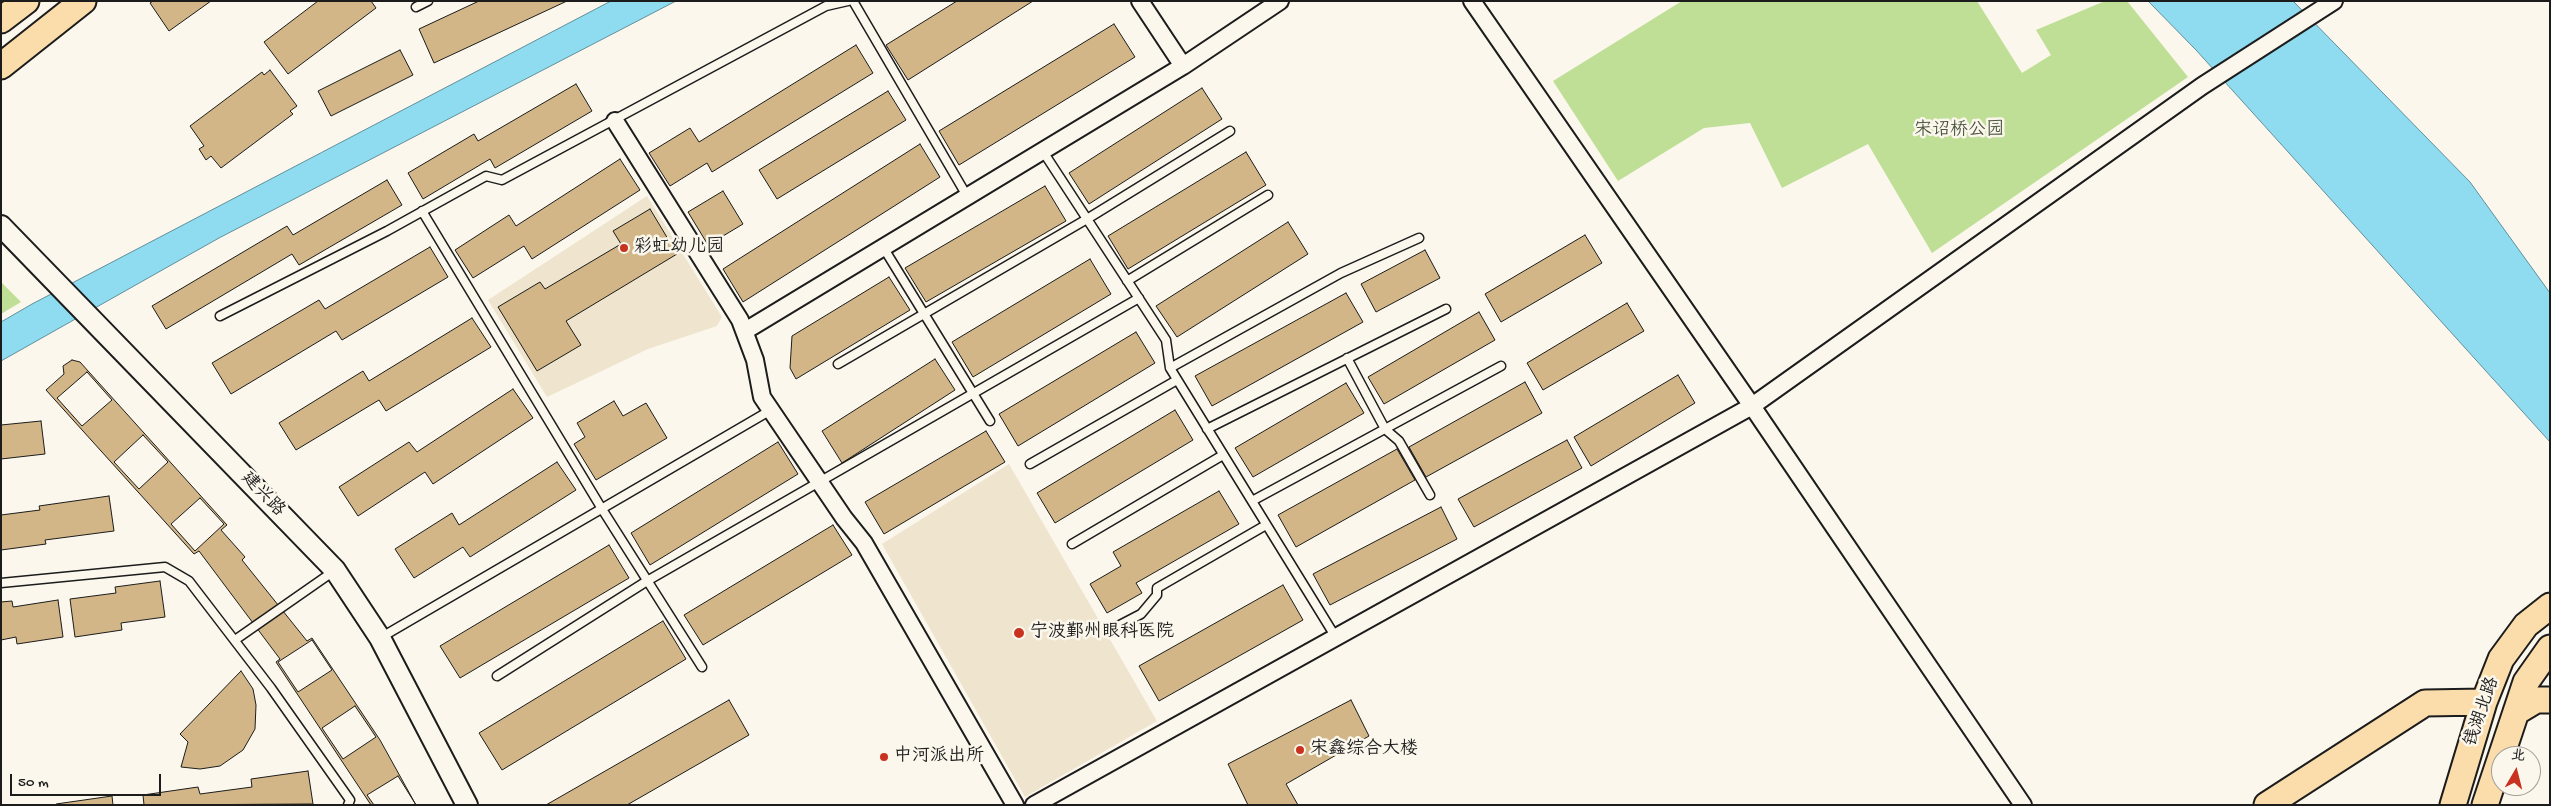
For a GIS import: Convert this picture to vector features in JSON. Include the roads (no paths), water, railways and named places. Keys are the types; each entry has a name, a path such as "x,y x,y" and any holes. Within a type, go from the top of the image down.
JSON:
{"main road":[{"path":"1,20 26,1"},
{"path":"1,66 83,1"},
{"name":"钱湖北路","path":"2453,805 2484,702 2501,659 2526,625 2550,606"},
{"name":"钱湖北路","path":"2485,805 2526,682 2547,650"},
{"path":"2516,712 2536,700 2550,700"},
{"path":"2267,805 2425,703 2484,702"}],"street":[{"path":"1140,1 1183,66"},
{"path":"745,331 1183,66 1280,1"},
{"path":"1472,1 1752,406 2023,805"},
{"path":"1034,805 1335,636 1752,406 2202,86 2334,1"},
{"path":"615,121 740,320 755,360 762,397 855,534 864,543 1015,805"},
{"name":"建兴路","path":"1,226 336,570 380,638 467,805"}],"lane":[{"path":"416,7 428,1"},
{"path":"220,316 486,176 502,180 826,6 848,1"},
{"path":"853,1 967,196"},
{"path":"838,364 1087,219 1230,130"},
{"path":"1042,150 1166,340 1170,368 1335,636"},
{"path":"1127,281 1268,195"},
{"path":"422,211 602,508 702,667"},
{"path":"1170,368 1341,272 1419,238"},
{"path":"883,247 990,421"},
{"path":"497,676 647,581 1139,298"},
{"path":"1208,429 1446,308"},
{"path":"1347,358 1385,429 1399,442 1430,496"},
{"path":"1252,501 1502,366"},
{"path":"1030,464 1177,380"},
{"path":"380,638 771,410"},
{"path":"1072,544 1223,455"},
{"path":"1116,627 1141,614 1157,595 1156,588 1266,525"},
{"path":"1,583 165,567 189,581 235,640 351,803"},
{"path":"235,640 336,570"}],"water":[{"path":"611,1 676,1 219,238 1,361 1,322"},
{"path":"2148,1 2293,1 2470,182 2550,293 2550,442 2196,50"}],"place":[{"name":"彩虹幼儿园","path":"624,248"},
{"name":"宁波鄞州眼科医院","path":"1019,633"},
{"name":"宋鑫综合大楼","path":"1300,750"},
{"name":"中河派出所","path":"884,757"}],"park label":[{"name":"宋诏桥公园","path":"1959,131"}]}
